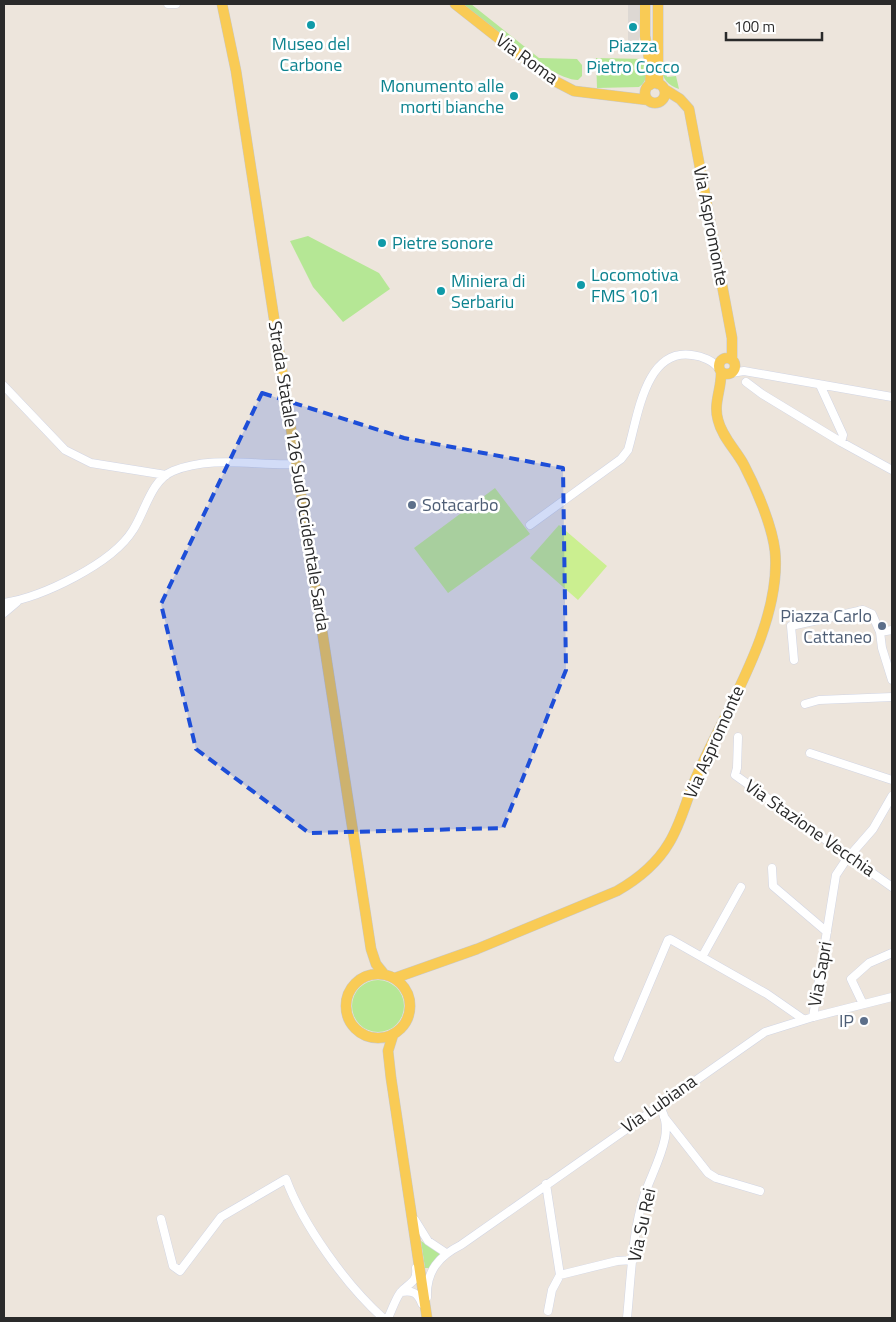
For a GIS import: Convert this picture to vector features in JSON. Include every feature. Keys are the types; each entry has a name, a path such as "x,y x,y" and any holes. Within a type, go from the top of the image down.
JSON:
{"main road":[{"name":"Strada Statale 126 Sud Occidentale Sarda","path":"222,4 236,71 371,950"},
{"name":"Via Roma","path":"455,4 549,78 574,91 648,100"},
{"path":"644,4 646,43 655,86 664,95 661,101"},
{"path":"658,4 655,86 646,95 648,100 654,103 661,101 684,104"},
{"path":"646,43 654,44 657,42"},
{"name":"Via Roma","path":"608,96 655,86"},
{"path":"655,86 684,104"},
{"name":"Via Aspromonte","path":"395,978 401,978 428,966 477,949 617,891 636,880 656,862 669,843 697,775 760,640 768,616 775,578 775,549 769,528 744,466 720,427 717,418 716,403 727,366 732,338 689,109 684,104"},
{"path":"371,950 376,964 384,974"},
{"path":"367,976 371,950"},
{"name":"Via Aspromonte","path":"410,1000 411,980 414,975 428,966"},
{"path":"390,1070 382,1046 374,1038 356,1029 347,1012 349,992 358,981 367,976 384,974 395,978 405,988 410,1000 408,1020 393,1035 388,1051 427,1318"},
{"path":"374,1038 393,1035"}],"street":[{"path":"168,4 176,4"},
{"path":"530,525 621,459 628,450 644,394 653,372 659,365 673,357 686,354 744,371 892,397"},
{"path":"746,382 762,394 841,442 892,470"},
{"path":"820,384 843,435 841,442"},
{"path":"4,386 65,450 91,463 166,475 184,468 227,462 297,464"},
{"path":"4,603 18,601 55,586 97,564 111,554 133,531 152,494 166,475"},
{"path":"4,612 18,601"},
{"path":"794,660 791,626 863,610 872,614 880,632 882,648 892,680"},
{"path":"880,632 892,630"},
{"path":"805,704 819,700 892,697"},
{"name":"Via Stazione Vecchia","path":"738,737 735,775 892,886"},
{"path":"810,753 892,780"},
{"name":"Via Sapri","path":"813,1017 836,875 873,829 892,796"},
{"name":"Via Sapri","path":"772,868 773,886 827,932"},
{"path":"702,957 740,887"},
{"path":"618,1058 670,939 767,994 803,1019"},
{"path":"863,1004 851,980 869,963 892,953"},
{"name":"Via Lubiana","path":"427,1318 428,1281 431,1273 446,1252 461,1245 657,1105 765,1032 803,1019 892,997"},
{"path":"657,1105 664,1117 708,1173 716,1178 760,1191"},
{"name":"Via Su Rei","path":"627,1318 633,1260 644,1196 659,1161 665,1136 664,1117"},
{"path":"161,1219 172,1266 180,1271 221,1217 286,1179 310,1230 368,1304 382,1318"},
{"path":"546,1184 560,1275 552,1290 548,1311"},
{"path":"412,1213 421,1233 428,1241 446,1252"},
{"path":"388,1318 401,1292 413,1282 417,1275 414,1254 416,1243"},
{"path":"560,1275 617,1261 633,1260"},
{"path":"401,1292 411,1291 420,1296 427,1318"}],"highlighted area":[{"path":"262,393 404,438 563,468 566,670 503,828 309,833 196,749 161,604"}],"green space":[{"path":"463,4 471,4 539,58 577,59 582,65 582,76 578,80 566,78 552,71 519,49"},
{"path":"596,58 646,59 647,74 639,87 597,88"},
{"path":"661,68 665,68 667,77 676,76 679,89 667,82"},
{"path":"308,236 379,273 390,289 343,322 313,287 290,241"},
{"path":"495,488 530,534 448,593 414,548"},
{"path":"559,525 607,566 578,600 530,558"},
{"path":"378,980 392,984 400,992 404,1006 400,1020 392,1028 378,1032 364,1028 356,1020 352,1006 356,992 364,984"},
{"path":"421,1241 441,1254 430,1268 425,1268"}],"shaded area":[{"name":"Piazza Pietro Cocco","path":"628,4 639,4 639,51 628,51"}],"place":[{"name":"Museo del Carbone","path":"311,25"},
{"name":"Piazza Pietro Cocco","path":"633,27"},
{"name":"Monumento alle morti bianche","path":"514,96"},
{"name":"Pietre sonore","path":"382,243"},
{"name":"Locomotiva FMS 101","path":"581,285"},
{"name":"Miniera di Serbariu","path":"441,291"},
{"name":"Sotacarbo","path":"412,505"},
{"name":"Piazza Carlo Cattaneo","path":"882,626"},
{"name":"IP","path":"864,1021"}]}
